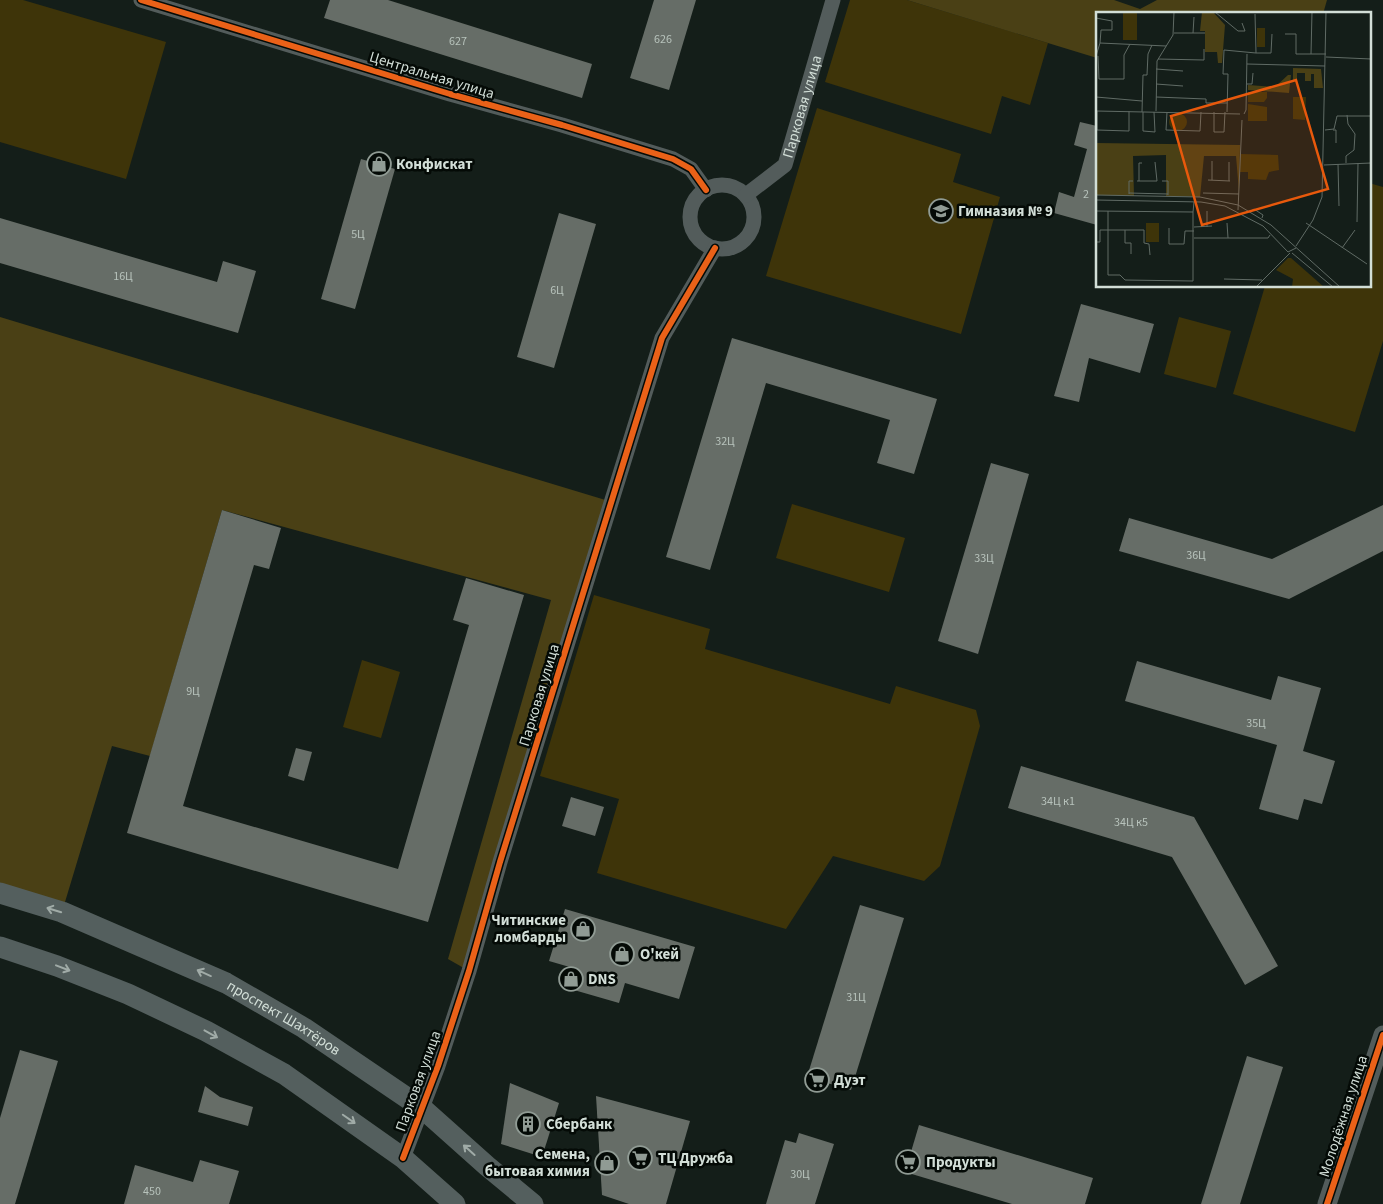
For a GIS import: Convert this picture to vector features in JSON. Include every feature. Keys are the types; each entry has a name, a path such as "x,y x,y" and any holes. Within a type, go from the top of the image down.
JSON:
{"main road":[{"name":"проспект Шахтёров","path":"0,893 62,912 226,983 304,1028 422,1108 533,1204"},
{"path":"0,947 57,966 128,994 206,1030 284,1074 403,1158 455,1204"}],"street":[{"name":"Центральная улица","path":"141,0 450,94 562,125 673,159 692,169 706,190"},
{"name":"Парковая улица","path":"746,195 784,165 833,0"},
{"path":"726,185 737,188 746,195 752,205 754,217 752,229 746,239 736,246 726,249 715,248 706,244 698,237 690,221 694,203 699,195 716,186 726,185"},
{"name":"Парковая улица","path":"403,1158 438,1066 469,971 503,853 662,338 715,248"},
{"name":"Молодёжная улица","path":"1327,1204 1383,1036"}],"shaded area":[{"path":"0,0 23,0 166,42 126,179 0,142"},
{"path":"850,0 907,0 1048,43 1030,105 1002,96 991,134 825,82"},
{"path":"907,0 1114,0 1140,9 1157,0 1327,0 1324,12 1096,12 1096,58"},
{"path":"817,108 961,154 953,182 1000,197 961,334 766,276"},
{"path":"1370,183 1383,187 1383,341 1355,432 1233,394 1264,288 1370,288"},
{"path":"0,317 612,502 469,971 448,959 551,600 222,510 150,756 112,746 62,912 0,893"},
{"path":"1179,317 1231,331 1216,388 1164,374"},
{"path":"792,504 905,538 889,592 776,558"},
{"path":"594,595 710,629 705,649 890,704 896,686 976,710 980,726 940,866 924,881 833,856 786,929 597,873 619,799 540,776"},
{"path":"362,660 400,672 381,738 343,727"}],"building":[{"path":"330,0 388,0 592,64 582,98 324,18"},
{"path":"654,0 696,0 669,90 630,78"},
{"path":"1080,122 1096,126 1096,225 1054,213 1059,192 1074,197 1087,149 1074,145"},
{"path":"361,159 395,169 355,309 321,299"},
{"path":"559,213 596,224 554,368 517,357"},
{"path":"0,218 217,282 223,261 256,271 238,333 0,263"},
{"path":"1081,304 1154,324 1140,373 1089,358 1079,402 1054,396"},
{"path":"732,338 937,399 914,474 877,463 890,420 766,383 710,570 666,557"},
{"path":"991,463 1029,474 978,654 938,641"},
{"path":"1383,505 1383,551 1289,599 1119,551 1129,518 1272,559"},
{"path":"222,510 281,528 269,569 254,565 183,806 398,869 469,625 453,620 466,578 524,595 428,922 127,833"},
{"path":"1137,661 1271,700 1278,676 1321,688 1303,751 1335,761 1322,804 1304,799 1298,820 1259,809 1277,745 1125,701"},
{"path":"296,748 312,752 304,781 288,776"},
{"path":"1021,766 1194,817 1278,966 1245,985 1172,857 1008,808"},
{"path":"571,797 604,807 595,836 562,826"},
{"path":"860,905 904,918 851,1090 807,1077"},
{"name":"О'кей","path":"565,909 695,947 679,999 625,983 619,1003 567,988 573,968 549,961"},
{"path":"20,1050 58,1061 15,1204 0,1204 0,1118"},
{"path":"1247,1056 1283,1067 1240,1204 1201,1204"},
{"name":"Сбербанк","path":"510,1083 559,1103 542,1157 501,1144"},
{"path":"205,1086 220,1097 253,1107 248,1126 198,1112"},
{"name":"ТЦ Дружба","path":"596,1096 690,1121 666,1204 629,1204 602,1195"},
{"path":"919,1125 1093,1178 1085,1204 1012,1204 905,1172"},
{"path":"799,1133 834,1144 815,1204 766,1204 785,1140 796,1143"},
{"path":"200,1160 239,1171 229,1204 124,1204 135,1165 193,1182"}],"cycle path":[{"path":"141,0 450,94 562,125 673,159 691,169 706,190"},
{"path":"403,1158 438,1066 469,971 500,862 662,338 715,248"},
{"path":"1327,1204 1383,1035"}],"place":[{"name":"Конфискат","path":"379,164"},
{"name":"Гимназия № 9","path":"941,211"},
{"name":"Читинские ломбарды","path":"583,929"},
{"name":"О'кей","path":"622,954"},
{"name":"DNS","path":"571,979"},
{"name":"Дуэт","path":"817,1080"},
{"name":"Сбербанк","path":"528,1124"},
{"name":"ТЦ Дружба","path":"640,1158"},
{"name":"Продукты","path":"908,1162"},
{"name":"Семена, бытовая химия","path":"607,1163"}]}
